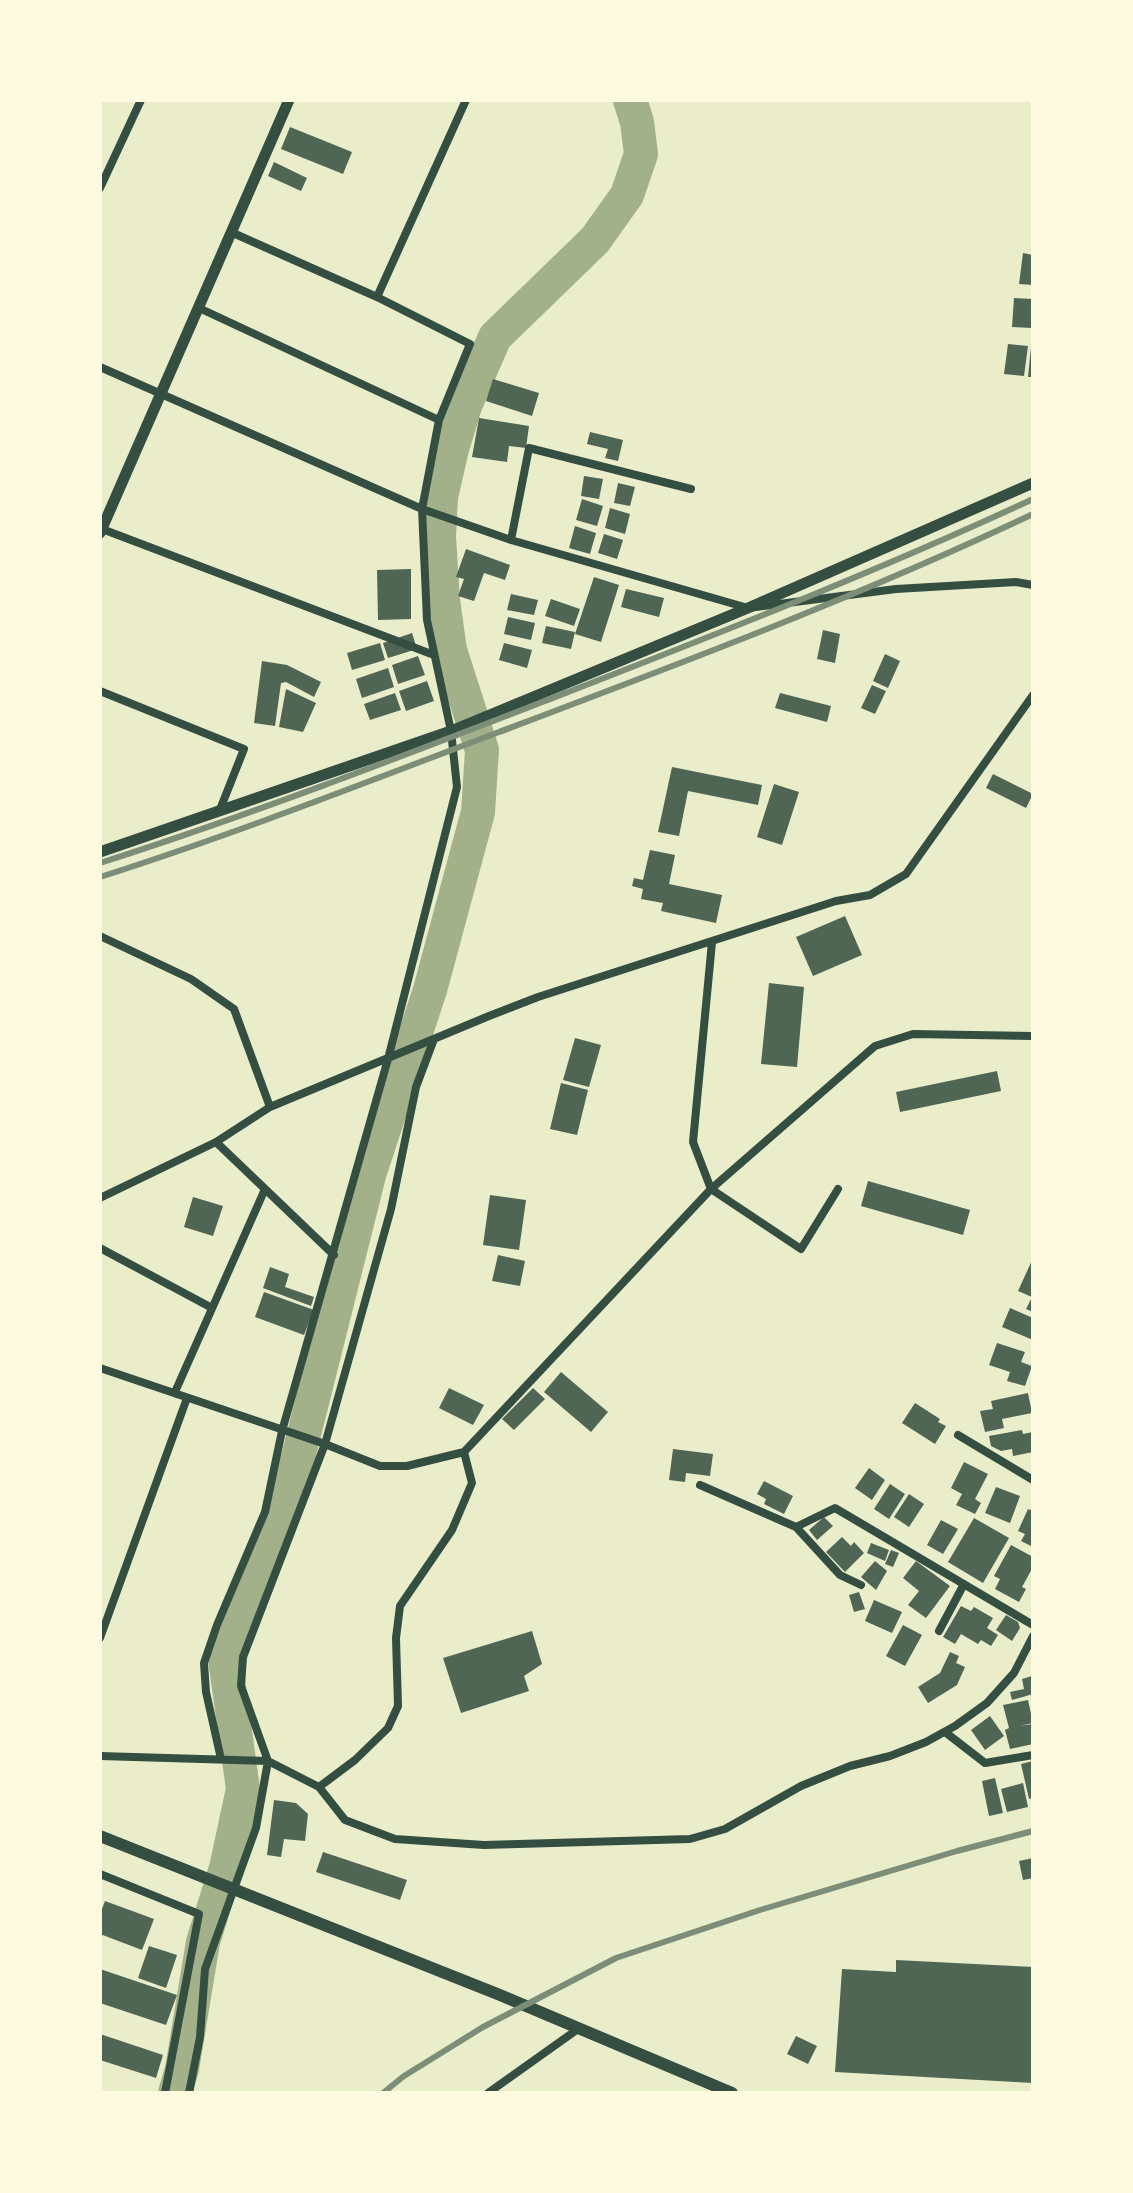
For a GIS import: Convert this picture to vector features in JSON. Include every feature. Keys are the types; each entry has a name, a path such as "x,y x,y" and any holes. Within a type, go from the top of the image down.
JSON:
{"main road":[{"path":"100,1836 500,1995 732,2093"}],"street":[{"path":"100,188 141,100"},
{"path":"289,100 101,530 434,655"},
{"path":"377,297 466,100"},
{"path":"221,1759 206,1692 204,1663 265,1512 282,1431 388,1059 457,787 451,731 427,620 422,509 439,420 470,344 377,297 233,233"},
{"path":"199,308 439,420"},
{"path":"100,367 422,509 511,540 748,608 896,589 1016,582 1033,585"},
{"path":"511,540 529,448 691,489"},
{"path":"100,852 451,731 748,608 1033,483"},
{"path":"100,691 244,749 219,812"},
{"path":"100,1198 216,1142 270,1107 538,997 836,901 870,895 906,874 1033,695"},
{"path":"100,936 191,979 234,1009 270,1107"},
{"path":"712,942 693,1142 711,1189 801,1249 838,1189"},
{"path":"100,1368 325,1444 380,1466 407,1466 464,1452 711,1189 875,1046 913,1034 1033,1036"},
{"path":"189,2093 200,2037 205,1969 256,1828 268,1761 241,1686 243,1657 325,1444 391,1209 416,1087 434,1039"},
{"path":"216,1142 334,1255"},
{"path":"175,1392 265,1189"},
{"path":"100,1248 212,1308"},
{"path":"100,1638 187,1398"},
{"path":"958,1435 1033,1480"},
{"path":"319,1787 355,1760 388,1728 398,1706 396,1638 400,1606 452,1530 472,1483 464,1452"},
{"path":"700,1485 796,1527 840,1575 861,1585"},
{"path":"796,1527 835,1508 1033,1625"},
{"path":"939,1631 964,1584"},
{"path":"100,1756 268,1761 319,1787 345,1820 395,1839 484,1845 690,1839 725,1829 801,1786 850,1766 890,1756 945,1732 987,1703 1014,1673 1033,1636"},
{"path":"945,1732 985,1763 1033,1755"},
{"path":"100,1874 199,1914 165,2093"},
{"path":"488,2093 578,2029"}],"building":[{"path":"290,127 352,152 343,174 281,149"},
{"path":"274,162 307,178 301,191 268,176"},
{"path":"1023,253 1033,255 1033,285 1019,284"},
{"path":"1014,298 1033,299 1032,328 1012,327"},
{"path":"1008,344 1028,346 1024,376 1004,374"},
{"path":"1031,347 1033,377 1028,377"},
{"path":"493,379 539,393 532,416 486,401"},
{"path":"479,418 529,426 526,448 509,446 507,462 472,457"},
{"path":"590,432 623,440 618,461 605,458 608,449 587,444"},
{"path":"584,476 603,479 599,499 581,496"},
{"path":"618,483 635,487 630,506 614,503"},
{"path":"582,499 603,506 597,526 576,520"},
{"path":"610,508 630,514 625,534 605,528"},
{"path":"575,526 596,533 590,554 569,548"},
{"path":"604,534 623,540 617,559 598,553"},
{"path":"466,549 510,565 505,580 484,573 474,601 458,596 464,579 456,577"},
{"path":"411,569 411,619 378,620 377,570"},
{"path":"594,577 619,585 601,642 575,634"},
{"path":"626,589 664,598 659,617 621,607"},
{"path":"511,594 538,600 534,615 507,610"},
{"path":"551,599 580,609 574,626 545,616"},
{"path":"508,617 535,623 531,640 504,634"},
{"path":"546,626 575,632 571,649 542,643"},
{"path":"823,630 840,634 835,663 817,659"},
{"path":"412,633 417,649 388,658 383,643"},
{"path":"380,643 385,660 352,670 347,653"},
{"path":"504,643 532,650 527,668 499,660"},
{"path":"885,654 900,661 888,688 873,681"},
{"path":"418,656 425,675 398,684 392,665"},
{"path":"262,661 287,665 321,682 314,697 286,682 281,683 275,726 254,723"},
{"path":"388,668 394,687 362,698 356,679"},
{"path":"427,681 434,701 406,711 399,691"},
{"path":"872,685 886,691 875,714 861,708"},
{"path":"286,689 316,703 303,732 279,727"},
{"path":"395,693 401,710 370,720 364,704"},
{"path":"780,693 831,706 827,722 775,708"},
{"path":"672,767 762,785 758,805 688,791 679,836 658,832"},
{"path":"993,774 1033,794 1026,808 986,788"},
{"path":"774,784 799,792 782,845 757,837"},
{"path":"650,850 675,855 669,884 722,895 716,923 661,911 663,903 641,899 643,889 632,886 634,878 643,880"},
{"path":"845,916 862,955 813,976 796,937"},
{"path":"769,983 804,987 797,1067 761,1064"},
{"path":"575,1038 601,1045 589,1087 563,1080"},
{"path":"997,1071 1001,1091 900,1112 896,1092"},
{"path":"561,1083 588,1090 577,1135 550,1129"},
{"path":"868,1181 970,1210 963,1235 861,1206"},
{"path":"490,1195 526,1200 519,1250 483,1245"},
{"path":"193,1197 223,1206 213,1236 184,1227"},
{"path":"498,1255 525,1261 520,1286 492,1281"},
{"path":"1033,1258 1033,1312 1026,1309 1032,1297 1018,1291"},
{"path":"270,1267 289,1274 285,1287 314,1297 311,1306 263,1288"},
{"path":"264,1292 314,1310 304,1335 255,1317"},
{"path":"1010,1308 1033,1318 1033,1340 1002,1327"},
{"path":"997,1343 1025,1352 1021,1362 1032,1366 1025,1386 1007,1381 1010,1372 989,1365"},
{"path":"561,1372 608,1412 591,1432 544,1392"},
{"path":"449,1388 484,1405 473,1425 439,1408"},
{"path":"533,1388 545,1399 514,1430 502,1419"},
{"path":"1028,1393 1032,1413 1002,1419 1004,1428 985,1432 980,1411 993,1409 991,1401"},
{"path":"915,1403 946,1426 935,1444 902,1423"},
{"path":"1022,1430 1023,1434 1033,1432 1033,1452 1013,1456 1012,1449 1001,1451 991,1446 989,1436"},
{"path":"673,1449 713,1454 710,1476 686,1473 685,1482 669,1480"},
{"path":"964,1462 988,1474 975,1499 981,1503 975,1514 956,1505 962,1494 951,1488"},
{"path":"869,1468 885,1480 872,1500 855,1488"},
{"path":"764,1481 793,1496 784,1514 764,1504 766,1499 757,1494"},
{"path":"890,1484 905,1494 889,1519 874,1509"},
{"path":"996,1487 1020,1496 1010,1523 985,1513"},
{"path":"909,1494 924,1504 909,1527 894,1517"},
{"path":"1028,1509 1033,1511 1033,1547 1021,1541 1025,1534 1018,1531"},
{"path":"824,1517 833,1526 817,1540 809,1530"},
{"path":"974,1518 1009,1538 983,1583 948,1562"},
{"path":"941,1520 958,1529 943,1554 927,1545"},
{"path":"842,1537 851,1546 854,1542 864,1553 845,1572 826,1552"},
{"path":"871,1543 889,1550 885,1561 867,1553"},
{"path":"1011,1545 1033,1557 1033,1567 1022,1587 1026,1589 1019,1602 995,1589 1000,1579 994,1576"},
{"path":"891,1550 899,1553 893,1567 885,1564"},
{"path":"875,1561 887,1571 876,1590 861,1577"},
{"path":"916,1561 950,1586 926,1618 908,1605 919,1591 903,1578"},
{"path":"859,1592 865,1609 854,1612 849,1595"},
{"path":"874,1600 902,1612 892,1633 865,1621"},
{"path":"961,1606 971,1611 974,1607 993,1618 987,1628 998,1635 991,1646 981,1640 978,1644 961,1634 955,1644 943,1637"},
{"path":"1006,1615 1018,1622 1020,1628 1012,1641 996,1630"},
{"path":"903,1625 922,1635 905,1666 886,1656"},
{"path":"532,1631 542,1664 524,1676 529,1691 461,1713 443,1658"},
{"path":"950,1652 959,1656 956,1663 965,1667 957,1685 928,1703 918,1687 940,1673"},
{"path":"1032,1676 1033,1694 1012,1700 1010,1692 1024,1689 1022,1679"},
{"path":"1028,1700 1033,1723 1019,1726 1032,1724 1033,1744 1010,1749 1003,1705"},
{"path":"990,1716 1004,1736 985,1750 971,1730"},
{"path":"1033,1761 1033,1798 1029,1799 1021,1764"},
{"path":"995,1778 1003,1813 989,1816 982,1781"},
{"path":"1023,1783 1028,1807 1007,1812 1001,1789"},
{"path":"274,1800 296,1803 308,1814 305,1841 284,1839 281,1857 267,1855"},
{"path":"323,1852 407,1880 400,1900 316,1872"},
{"path":"1033,1858 1033,1878 1023,1880 1019,1861"},
{"path":"105,1901 154,1919 142,1950 100,1934 100,1914"},
{"path":"149,1946 177,1955 166,1988 138,1978"},
{"path":"896,1960 1033,1967 1033,2083 835,2072 842,1969 896,1972"},
{"path":"100,1969 177,1995 166,2025 100,2003"},
{"path":"100,2034 163,2055 156,2078 100,2060"},
{"path":"796,2036 817,2046 808,2064 787,2054"}],"waterway":[{"path":"175,2093 182,2069 203,1942 226,1868 243,1789 224,1652 286,1506 369,1175 430,990 478,812 482,750 450,650 439,537 441,497 465,406 495,337 595,240 627,195 641,154 637,122 630,100"}],"railway":[{"path":"100,863 268,806 545,701 852,579 1033,499"},
{"path":"100,877 301,807 701,655 902,573 1033,514"},
{"path":"383,2093 404,2076 483,2027 616,1958 760,1910 1033,1831"}]}
